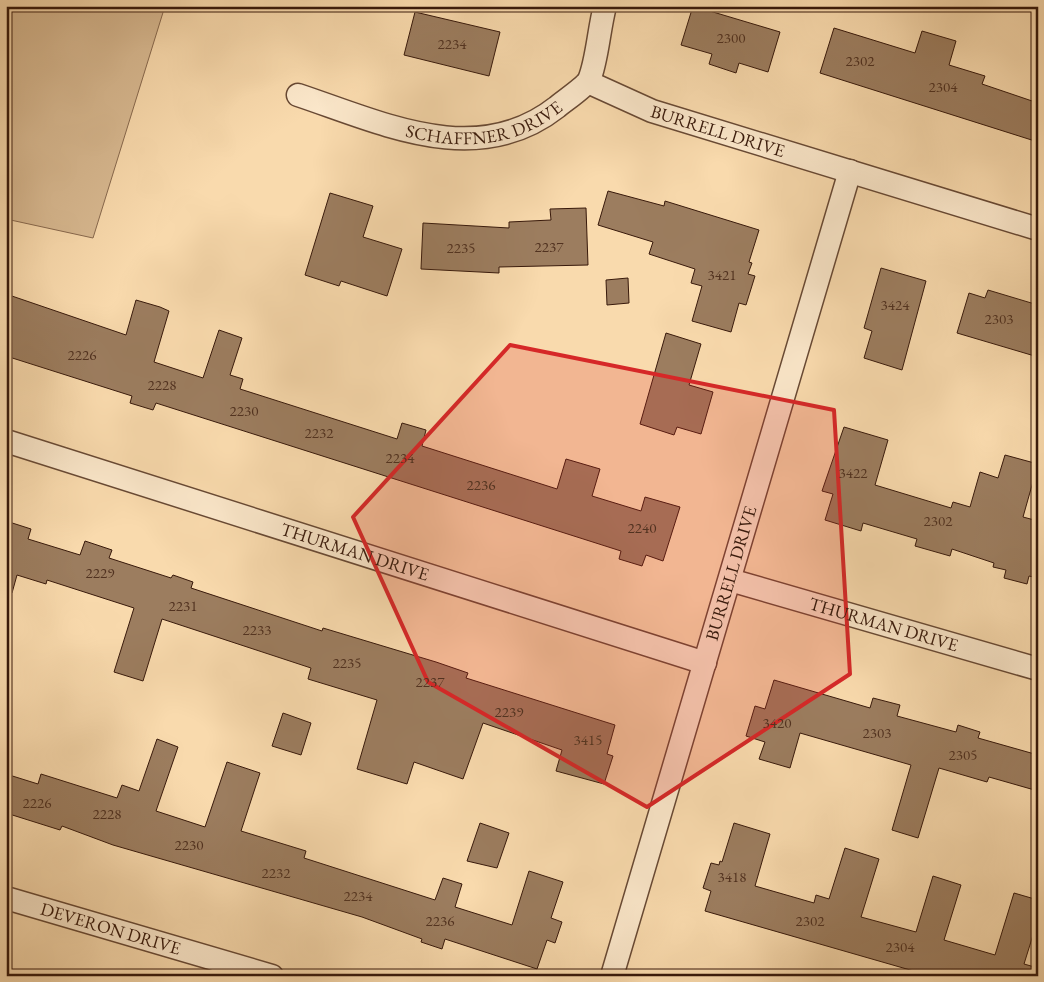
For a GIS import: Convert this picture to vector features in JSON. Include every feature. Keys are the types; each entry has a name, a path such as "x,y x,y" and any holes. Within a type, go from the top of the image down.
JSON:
{"street":[{"path":"588,82 606,6"},
{"name":"SCHAFFNER DRIVE","path":"298,95 427,135 455,139 484,138 512,133 540,120 588,82"},
{"name":"BURRELL DRIVE","path":"588,82 652,111 1038,229"},
{"name":"BURRELL DRIVE","path":"618,974 705,663 850,171"},
{"name":"THURMAN DRIVE","path":"6,441 705,663"},
{"name":"THURMAN DRIVE","path":"730,580 1038,669"},
{"name":"DEVERON DRIVE","path":"6,898 272,976"}],"highlighted area":[{"path":"510,345 834,410 850,674 647,807 428,682 353,517"}],"shaded area":[{"path":"6,6 165,6 93,238 6,219"}],"building":[{"path":"693,6 780,32 768,72 739,63 736,73 709,64 712,54 681,45"},
{"path":"415,12 500,32 489,76 404,55"},
{"path":"834,28 915,53 922,31 956,41 949,65 985,76 982,84 1038,103 1038,142 820,73"},
{"path":"608,191 664,206 665,201 759,230 749,262 752,263 748,274 755,276 746,305 739,303 731,332 692,321 702,286 691,283 695,269 649,254 653,242 598,225"},
{"path":"330,193 373,206 363,237 402,249 387,296 341,281 339,286 305,275"},
{"path":"586,208 588,265 499,267 499,273 421,269 423,223 509,228 509,222 551,220 550,209"},
{"path":"881,268 926,281 902,370 864,358 872,331 864,328"},
{"path":"628,278 629,303 607,305 606,280"},
{"path":"988,290 1038,305 1038,357 957,333 969,293 985,298"},
{"path":"6,294 126,335 136,300 160,307 169,311 154,362 203,378 219,330 242,338 230,375 243,379 240,389 397,439 402,423 426,430 422,446 557,489 566,459 600,469 592,496 641,511 645,497 680,507 663,561 646,555 642,566 619,559 621,551 156,403 153,410 130,403 132,396 6,356"},
{"path":"666,333 701,344 689,385 713,392 701,434 677,427 674,435 640,424"},
{"path":"844,427 888,440 875,485 951,508 953,502 970,507 980,472 998,478 1005,455 1038,464 1023,517 1038,521 1038,578 1029,576 1027,584 1004,578 1006,570 993,567 994,563 952,549 950,556 915,546 917,539 863,523 861,531 825,520 833,494 822,491"},
{"path":"6,521 31,529 28,539 80,555 85,541 112,550 109,558 171,578 173,575 193,582 191,588 322,631 323,628 436,662 468,673 466,678 615,725 607,754 613,756 604,784 556,771 562,750 483,723 463,779 414,762 407,784 357,769 377,700 308,679 311,668 162,619 143,681 114,672 134,608 47,580 46,584 17,575 12,593 6,592"},
{"path":"774,680 870,708 873,698 900,705 897,716 956,732 958,725 980,732 978,738 1038,755 1038,791 989,777 987,782 939,768 918,838 892,830 911,765 800,733 790,768 759,759 765,742 746,736 755,706 765,709"},
{"path":"283,713 311,723 301,755 272,746"},
{"path":"157,739 178,747 156,811 205,827 227,762 260,773 241,831 306,851 304,858 435,900 443,878 462,884 455,907 512,925 529,871 563,882 551,918 562,922 555,943 547,940 537,969 445,939 442,949 421,942 422,939 362,917 113,845 62,826 60,830 6,813 6,774 38,784 41,774 117,798 122,785 139,791"},
{"path":"480,823 509,833 497,868 467,861"},
{"path":"734,823 770,834 755,886 814,903 816,895 829,899 845,848 879,859 861,917 916,932 933,876 961,885 944,940 995,955 1014,893 1038,900 1038,919 1024,964 1038,968 1038,976 931,976 705,911 711,891 703,888 711,863 719,865 720,861 722,862"}]}
